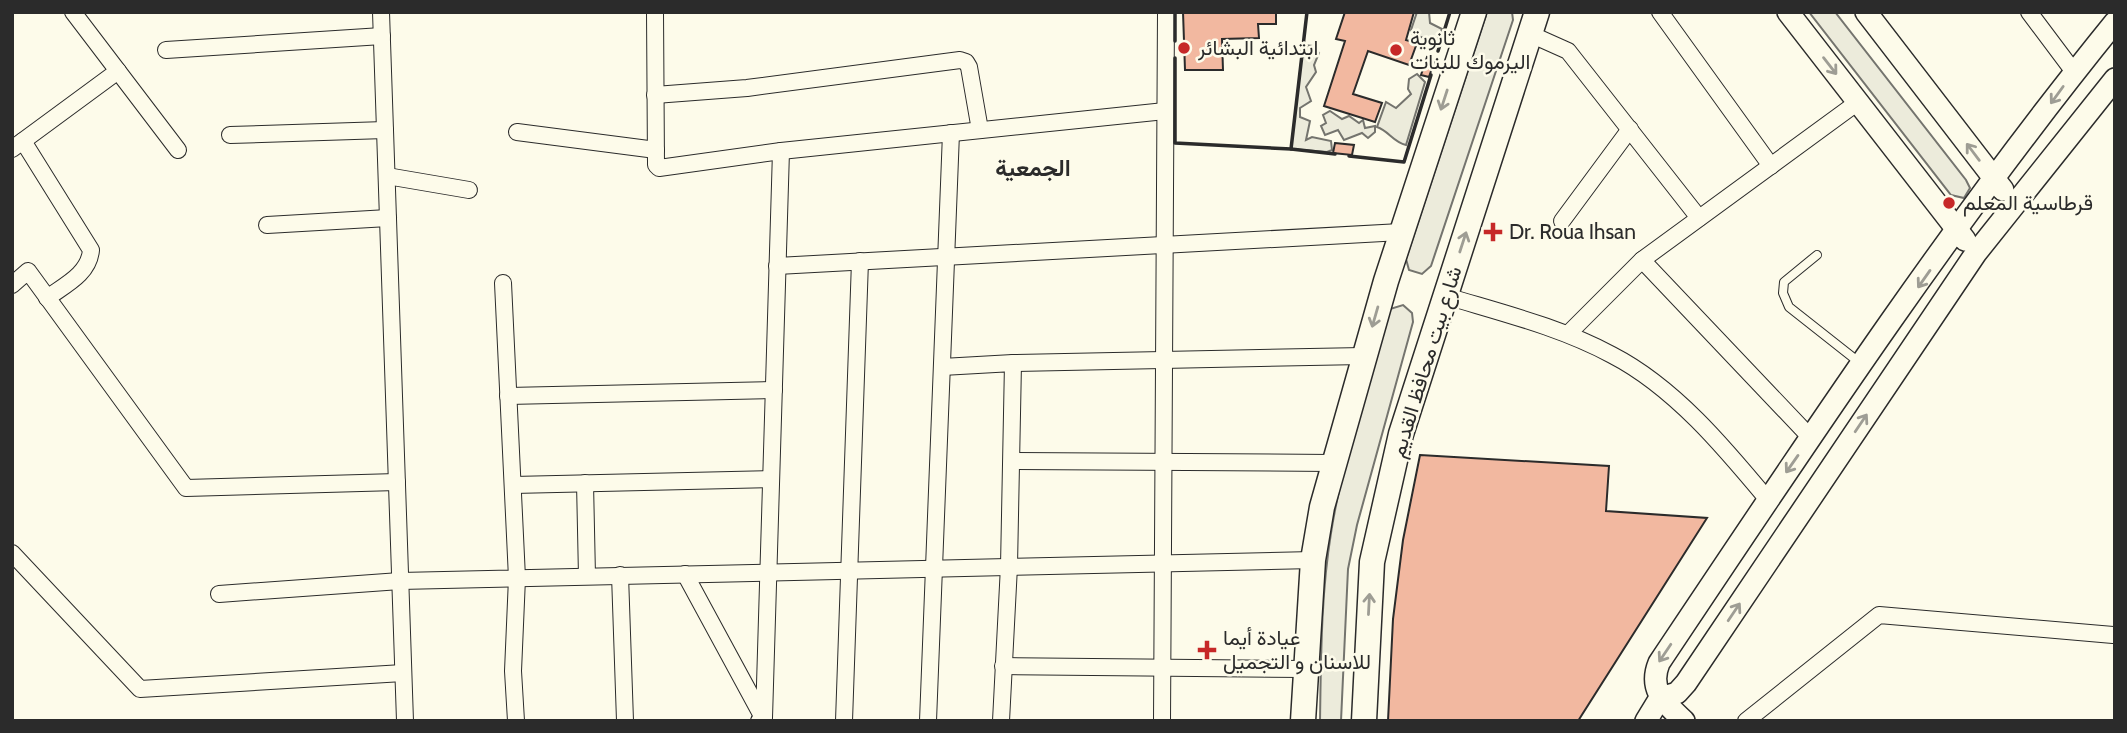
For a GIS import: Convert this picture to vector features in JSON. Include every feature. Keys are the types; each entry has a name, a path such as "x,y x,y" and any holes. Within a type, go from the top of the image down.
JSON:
{"main road":[{"path":"1303,721 1313,560 1333,463 1401,232 1474,12"},
{"path":"1788,12 1976,253"},
{"path":"1866,12 2016,205"},
{"name":"شارع بيت محافظ القديم","path":"1364,721 1372,562 1401,435 1532,21"},
{"path":"1684,721 1661,698 1654,682 1659,663 1768,500 1958,230 2074,72 2115,22"},
{"path":"1646,721 1661,698 1678,693 1686,682 1976,253 2115,79"}],"street":[{"path":"73,12 178,150"},
{"path":"382,12 405,721"},
{"path":"655,12 656,165 659,168 781,151 1165,111"},
{"path":"1162,721 1166,12"},
{"path":"1660,12 1771,166"},
{"path":"2029,12 2074,72"},
{"path":"1532,21 1568,51 1699,218"},
{"path":"166,50 382,36"},
{"path":"655,95 747,88 960,60 969,67 980,130"},
{"path":"47,298 84,270 90,262 91,250 18,145 118,71"},
{"path":"1568,334 1642,260 1858,102"},
{"path":"1562,221 1630,129"},
{"path":"230,135 385,130"},
{"path":"517,132 656,150"},
{"path":"928,721 951,134"},
{"path":"763,720 781,151"},
{"path":"387,176 469,190"},
{"path":"267,225 388,218"},
{"path":"778,266 1401,232"},
{"path":"1642,260 1811,438"},
{"path":"844,721 860,261"},
{"path":"12,285 28,271 186,488 397,482"},
{"path":"503,283 517,578 513,671 516,721"},
{"path":"1446,296 1568,334 1614,356 1663,391 1707,430 1768,500"},
{"path":"942,367 1164,359 1363,356"},
{"path":"1000,721 1009,565 1013,363"},
{"path":"508,396 774,390"},
{"path":"1012,461 1333,463"},
{"path":"513,485 771,479"},
{"path":"585,483 587,576"},
{"path":"12,553 140,689 403,673"},
{"path":"219,594 400,580 1313,560"},
{"path":"685,574 763,720"},
{"path":"620,575 625,721"},
{"path":"1746,721 1879,615 2114,640 2115,617"},
{"path":"1003,666 1305,669"}],"lane":[{"path":"1817,255 1784,282 1786,300 1789,307 1863,365"}],"shaded area":[{"path":"1417,12 1429,12 1430,23 1442,29 1437,41 1413,35 1411,30"},
{"path":"1487,12 1512,12 1513,20 1431,266 1422,274 1409,270 1406,259"},
{"path":"1809,12 1835,12 1966,180 1970,188 1964,198 1951,195"},
{"path":"1303,45 1313,46 1319,53 1314,65 1316,72 1306,87 1311,101 1300,108 1300,117 1310,121 1306,140 1312,137 1331,141 1332,150 1327,152 1291,149"},
{"path":"1417,74 1425,82 1406,145 1377,127 1386,102 1396,108 1411,94 1408,89 1409,79"},
{"path":"1330,111 1342,119 1349,116 1359,123 1363,120 1365,128 1375,126 1375,132 1368,138 1362,133 1344,140 1338,130 1325,135 1321,126 1326,123 1323,115"},
{"path":"1403,305 1412,313 1413,322 1357,525 1348,569 1341,721 1320,721 1323,603 1336,505 1349,448 1390,309"}],"building":[{"path":"1183,12 1276,12 1276,24 1258,24 1259,38 1222,39 1223,70 1185,70"},
{"path":"1345,12 1414,12 1406,40 1417,43 1409,65 1368,51 1353,94 1382,103 1375,122 1324,106 1345,41 1336,39"},
{"path":"1427,57 1435,59 1429,77 1421,75"},
{"path":"1335,143 1354,145 1352,155 1333,153"},
{"path":"1420,455 1609,466 1606,511 1707,518 1578,721 1388,721 1393,619 1403,540"}],"wall":[{"path":"1175,12 1175,41"},
{"path":"1307,12 1291,149 1335,154"},
{"path":"1438,51 1450,12"},
{"path":"1175,58 1175,143 1291,149"},
{"path":"1349,156 1404,162 1431,75"}],"place":[{"name":"ابتدائية البشائر","path":"1184,48"},
{"name":"ثانوية اليرموك للبنات","path":"1396,50"},
{"name":"قرطاسية المعلم","path":"1949,203"},
{"name":"Dr. Roua Ihsan","path":"1493,232"},
{"name":"عيادة أيما للاسنان و التجميل","path":"1207,650"}],"district":[{"name":"الجمعية","path":"1033,168"}]}
